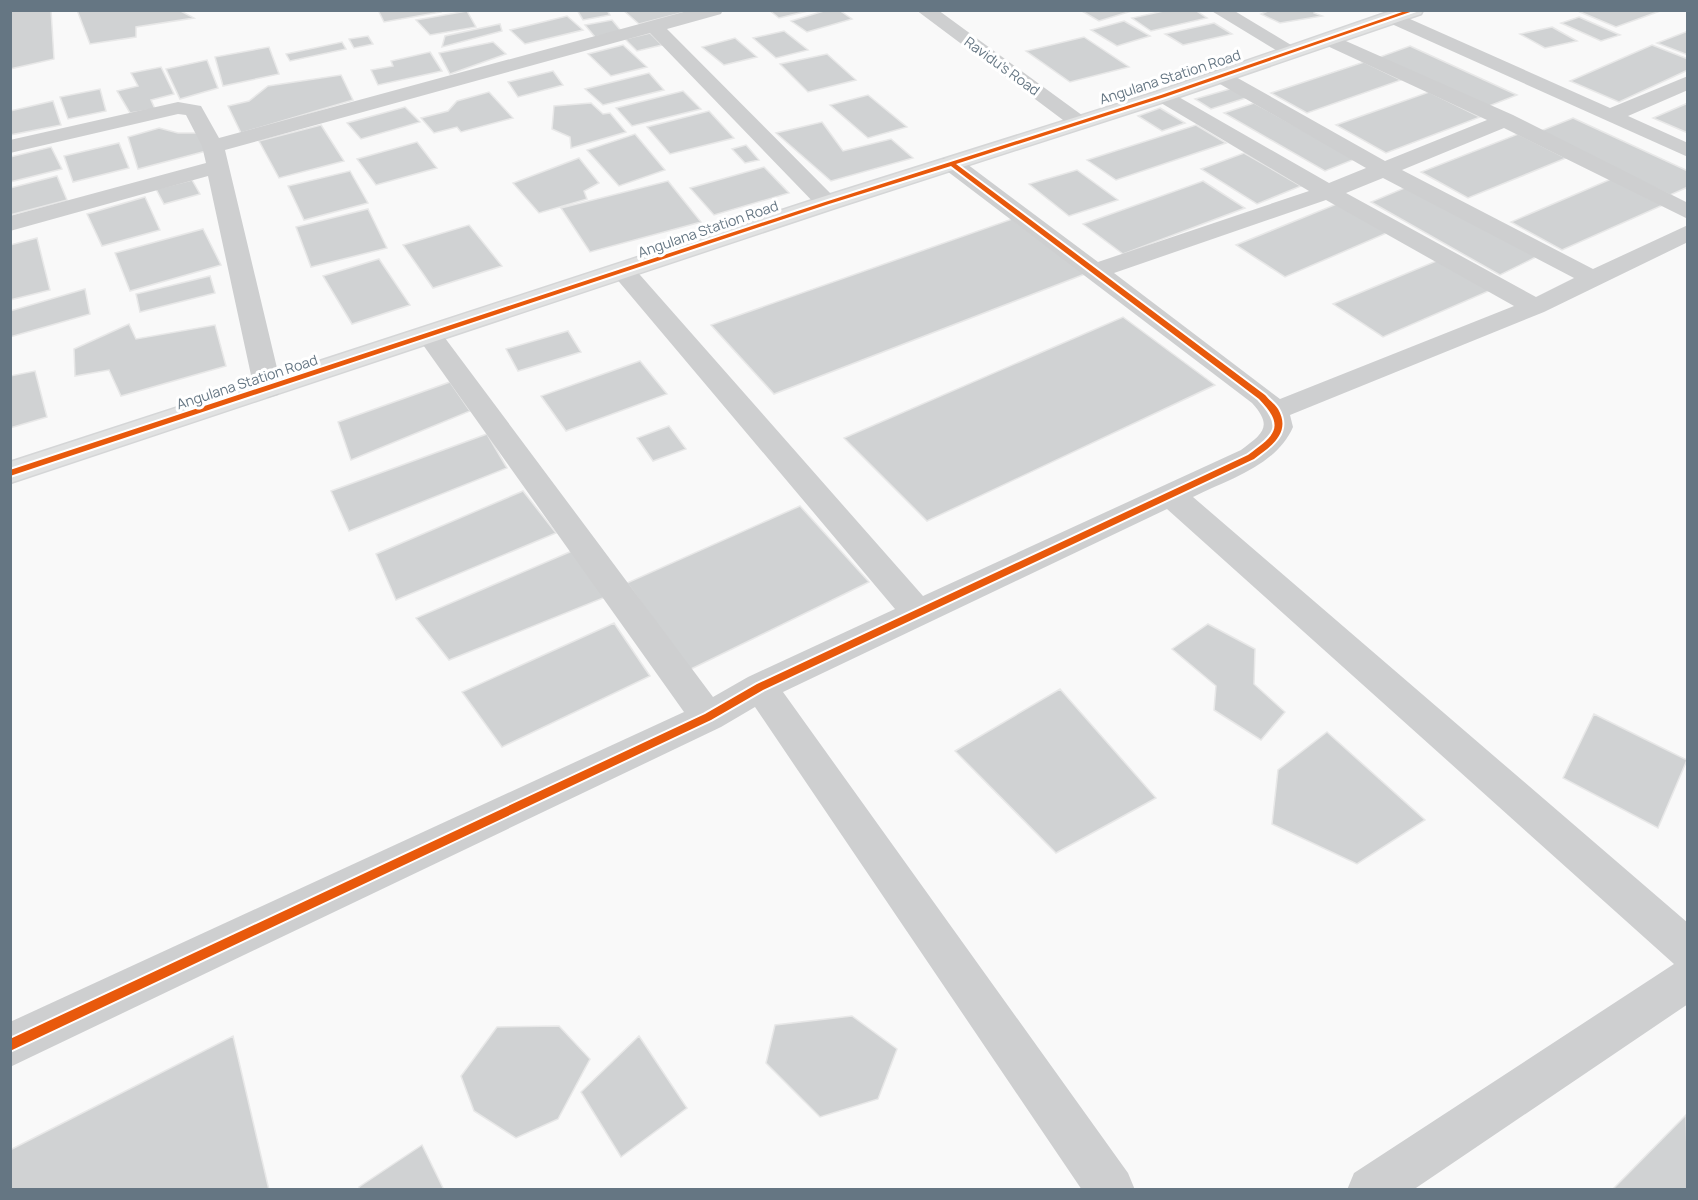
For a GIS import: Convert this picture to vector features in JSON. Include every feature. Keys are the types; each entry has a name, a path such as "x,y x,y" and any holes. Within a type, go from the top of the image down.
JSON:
{"street":[{"path":"10,224 216,156 714,10"},
{"name":"Ravidu's Road","path":"925,10 1079,121"},
{"path":"1218,10 1291,51"},
{"path":"1403,14 1610,116 1688,151"},
{"name":"Angulana Station Road","path":"10,473 624,272 827,203 1163,96 1403,14"},
{"path":"655,27 827,203"},
{"path":"1330,40 1504,120 1688,212"},
{"path":"1220,76 1382,168 1592,278"},
{"path":"1610,116 1688,82"},
{"path":"1163,96 1328,192 1535,307"},
{"path":"10,147 188,108 194,110 216,156 268,389"},
{"path":"1093,272 1328,192 1504,120"},
{"path":"10,1045 708,717 760,687 917,612 1251,457 1273,440 1279,427 1275,411 1243,381 1093,272 951,163"},
{"path":"1275,411 1535,307 1688,232"},
{"path":"624,272 917,612"},
{"path":"430,336 708,717"},
{"path":"1171,495 1688,950"},
{"path":"760,687 1111,1190"},
{"path":"1371,1190 1688,979"}],"building":[{"path":"10,10 51,10 54,59 10,69"},
{"path":"77,10 179,10 194,18 136,27 136,37 90,44"},
{"path":"378,10 440,10 441,12 384,22"},
{"path":"577,10 607,10 610,15 583,20"},
{"path":"623,10 688,10 689,11 639,24"},
{"path":"769,10 812,10 779,18"},
{"path":"827,10 839,10 852,19 807,32 791,21"},
{"path":"1080,10 1135,10 1099,21"},
{"path":"1168,10 1195,10 1207,18 1151,31 1132,18"},
{"path":"1270,10 1316,10 1314,13 1322,16 1280,23 1261,14"},
{"path":"1583,10 1663,10 1616,27 1580,12"},
{"path":"467,11 476,27 430,35 416,20"},
{"path":"567,16 583,30 525,44 510,30"},
{"path":"1579,17 1620,35 1601,41 1561,23"},
{"path":"612,20 622,32 595,37 585,25"},
{"path":"1124,21 1150,36 1117,46 1091,30"},
{"path":"1214,23 1232,34 1183,45 1165,34"},
{"path":"500,24 502,31 442,47 445,36"},
{"path":"1552,27 1577,41 1545,48 1520,34"},
{"path":"784,31 808,50 776,58 753,38"},
{"path":"1688,31 1688,55 1657,43"},
{"path":"650,33 662,45 637,51 625,39"},
{"path":"368,36 373,44 354,48 349,39"},
{"path":"1084,37 1129,67 1070,82 1026,51"},
{"path":"735,38 757,57 724,65 702,47"},
{"path":"342,42 346,49 290,61 286,54"},
{"path":"493,42 506,54 450,74 439,53"},
{"path":"623,45 647,67 611,76 588,54"},
{"path":"1652,45 1688,59 1688,70 1619,102 1570,81"},
{"path":"1410,46 1517,95 1484,108 1377,58"},
{"path":"269,47 279,74 223,86 215,57"},
{"path":"430,52 442,71 378,85 371,70 393,66 391,61"},
{"path":"827,54 856,80 808,92 780,64"},
{"path":"207,60 218,88 180,99 166,69"},
{"path":"1364,62 1401,80 1307,113 1271,93"},
{"path":"161,67 174,94 151,100 155,109 130,113 117,91 138,86 131,73"},
{"path":"553,71 563,85 518,97 508,82"},
{"path":"649,73 664,90 603,105 585,89"},
{"path":"341,75 353,100 241,133 228,106 249,101 268,86"},
{"path":"1233,88 1249,97 1211,109 1195,99"},
{"path":"100,89 106,111 68,119 60,97"},
{"path":"683,91 701,109 632,126 616,108"},
{"path":"489,92 513,118 461,132 457,127 434,133 421,118 448,111 457,101"},
{"path":"1429,92 1480,117 1386,153 1336,125"},
{"path":"868,95 907,127 868,138 830,105"},
{"path":"53,101 61,125 10,135 10,111"},
{"path":"591,103 603,114 610,113 626,132 571,148 570,137 552,129 554,106"},
{"path":"1254,103 1355,159 1325,171 1224,113"},
{"path":"1688,103 1688,133 1653,118"},
{"path":"405,107 420,122 361,139 347,123"},
{"path":"1160,108 1185,123 1162,131 1138,116"},
{"path":"709,111 734,138 670,154 647,127"},
{"path":"1573,118 1688,171 1688,187 1670,195 1538,132"},
{"path":"822,122 843,151 891,139 913,158 831,181 776,133"},
{"path":"321,125 344,161 279,178 259,141"},
{"path":"1196,125 1226,143 1116,180 1087,160"},
{"path":"159,128 178,133 203,133 210,150 138,169 128,137"},
{"path":"635,134 665,170 619,186 587,150"},
{"path":"1518,134 1566,158 1468,198 1421,172"},
{"path":"417,142 437,168 376,185 357,159"},
{"path":"119,143 129,168 73,182 64,156"},
{"path":"746,145 759,160 745,163 732,149"},
{"path":"51,147 62,169 10,182 10,157"},
{"path":"1244,153 1301,186 1257,204 1201,169"},
{"path":"579,158 599,183 584,191 587,199 539,213 513,183"},
{"path":"764,167 789,193 714,215 690,188"},
{"path":"1077,170 1118,200 1069,216 1029,184"},
{"path":"350,171 368,203 304,220 288,186"},
{"path":"57,176 67,200 10,215 10,188"},
{"path":"1611,179 1663,205 1562,250 1511,222"},
{"path":"192,180 200,194 164,204 156,189"},
{"path":"668,181 701,222 590,252 561,208"},
{"path":"1203,181 1245,208 1123,254 1083,224"},
{"path":"1409,186 1538,256 1500,275 1371,202"},
{"path":"145,197 160,230 102,246 87,214"},
{"path":"1339,203 1389,232 1285,277 1236,245"},
{"path":"368,209 387,248 311,267 296,227"},
{"path":"1012,219 1085,274 774,394 711,325"},
{"path":"469,225 502,266 433,288 403,245"},
{"path":"203,229 221,265 130,291 115,253"},
{"path":"37,238 50,290 10,300 10,245"},
{"path":"379,259 410,305 352,324 323,276"},
{"path":"1441,259 1491,290 1383,337 1333,304"},
{"path":"210,276 215,293 140,312 136,294"},
{"path":"85,289 90,314 10,337 10,311"},
{"path":"1123,317 1215,385 927,521 844,438"},
{"path":"129,324 136,339 215,325 226,366 121,396 109,370 75,376 74,349"},
{"path":"568,331 581,352 518,371 506,349"},
{"path":"640,361 667,394 566,431 541,396"},
{"path":"35,371 47,417 10,428 10,376"},
{"path":"450,382 470,411 351,460 338,422"},
{"path":"669,426 686,449 653,461 637,438"},
{"path":"487,434 507,468 349,531 331,491"},
{"path":"523,491 556,533 396,600 376,554"},
{"path":"800,506 869,582 689,670 627,583"},
{"path":"572,551 608,596 449,660 416,618"},
{"path":"614,623 650,676 502,747 462,692"},
{"path":"1208,624 1255,649 1254,684 1285,712 1261,740 1214,710 1216,686 1172,649"},
{"path":"1060,689 1156,798 1056,853 955,751"},
{"path":"1594,714 1687,760 1658,828 1563,778"},
{"path":"1327,732 1425,820 1357,864 1272,824 1278,770"},
{"path":"852,1016 897,1049 878,1099 820,1117 766,1063 775,1025"},
{"path":"559,1026 590,1059 558,1119 516,1138 474,1111 461,1076 497,1027"},
{"path":"233,1036 269,1190 10,1190 10,1150"},
{"path":"639,1036 687,1108 621,1157 581,1092"},
{"path":"1686,1115 1688,1190 1613,1189"},
{"path":"422,1145 444,1190 360,1190 359,1187"}],"cycle path":[{"path":"10,473 827,203 1163,96 1414,10"},
{"path":"10,1045 708,717 760,687 1251,457 1273,440 1279,427 1275,411 1262,397 951,163"}]}
